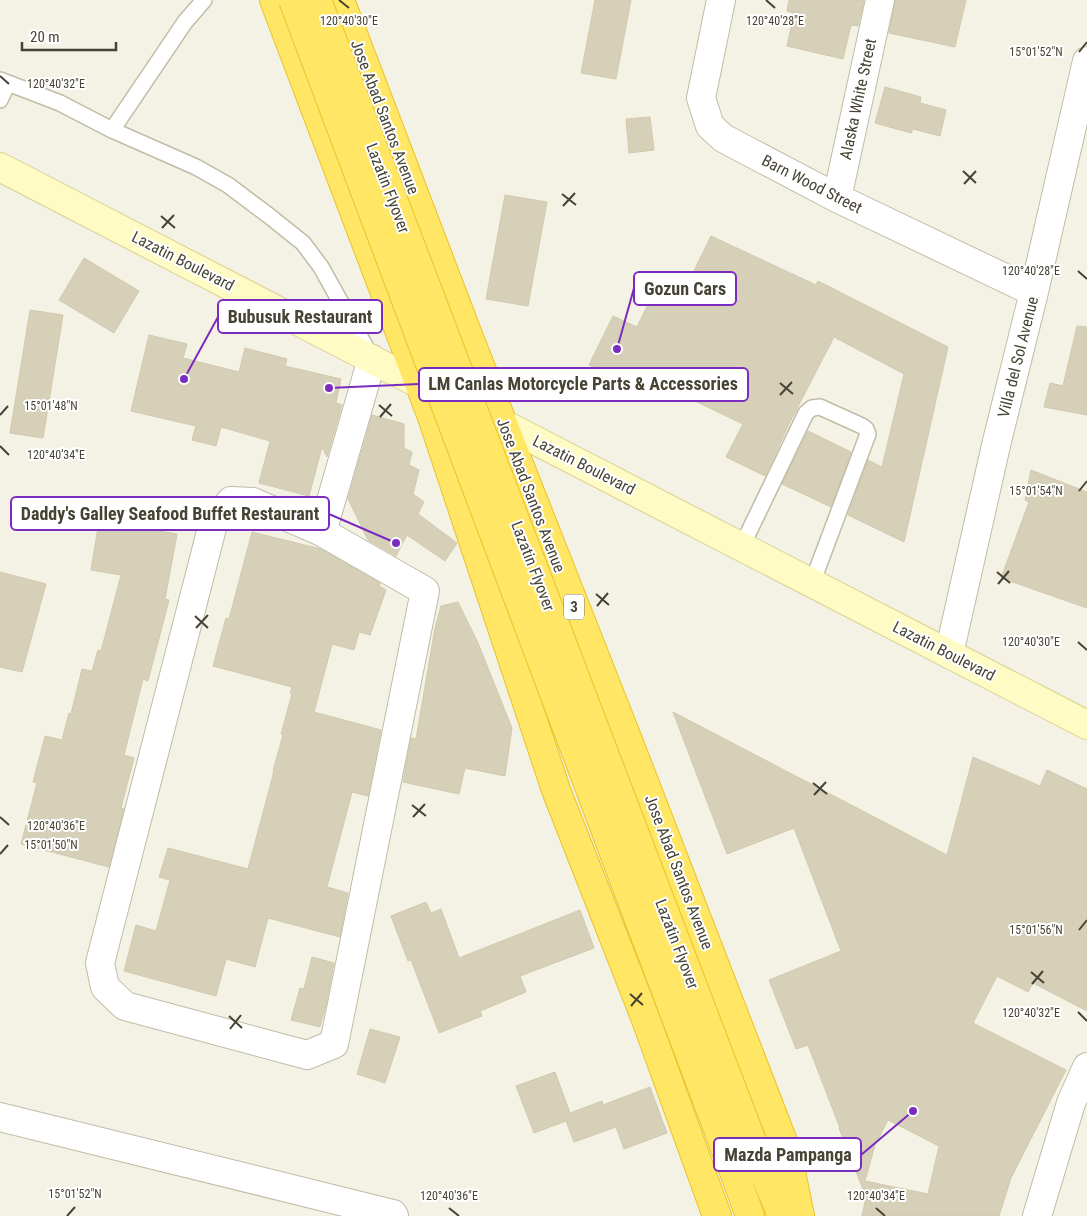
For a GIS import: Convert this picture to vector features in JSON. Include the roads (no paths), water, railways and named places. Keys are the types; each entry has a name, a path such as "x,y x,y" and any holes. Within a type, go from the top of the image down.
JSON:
{"highway":[{"path":"274,0 432,399 556,790 645,1017 717,1216"},
{"name":"Lazatin Flyover","path":"293,0 750,1216"},
{"name":"Lazatin Flyover","path":"316,0 782,1216"},
{"name":"Jose Abad Santos Avenue","path":"340,0 470,340 788,1152 800,1216"},
{"path":"432,399 456,378 470,340"}],"main road":[{"name":"Lazatin Boulevard","path":"0,167 372,358 432,399 503,422 1087,724"}],"street":[{"name":"Barn Wood Street","path":"721,0 701,98 710,126 723,138 837,198 1034,292"},
{"name":"Alaska White Street","path":"837,198 880,0"},
{"name":"Villa del Sol Avenue","path":"949,654 996,441 1034,292 1087,61"},
{"path":"322,532 372,358"},
{"path":"231,501 253,502 322,532 425,591 334,1044 307,1055 125,1006 105,987 100,963 213,524 231,501"},
{"path":"1038,1216 1079,1107 1087,1067"},
{"path":"0,1117 393,1214 394,1216"}],"lane":[{"path":"112,130 186,22 204,0"},
{"path":"0,100 4,81 60,103 112,130 196,167 228,185 303,243 321,267 372,358"},
{"path":"742,546 806,412 812,408 820,407 862,426 868,434 812,583"}],"place":[{"name":"Gozun Cars","path":"617,349"},
{"name":"Bubusuk Restaurant","path":"184,379"},
{"name":"LM Canlas Motorcycle Parts & Accessories","path":"329,388"},
{"name":"Daddy's Galley Seafood Buffet Restaurant","path":"396,543"},
{"name":"Mazda Pampanga","path":"913,1111"}]}
